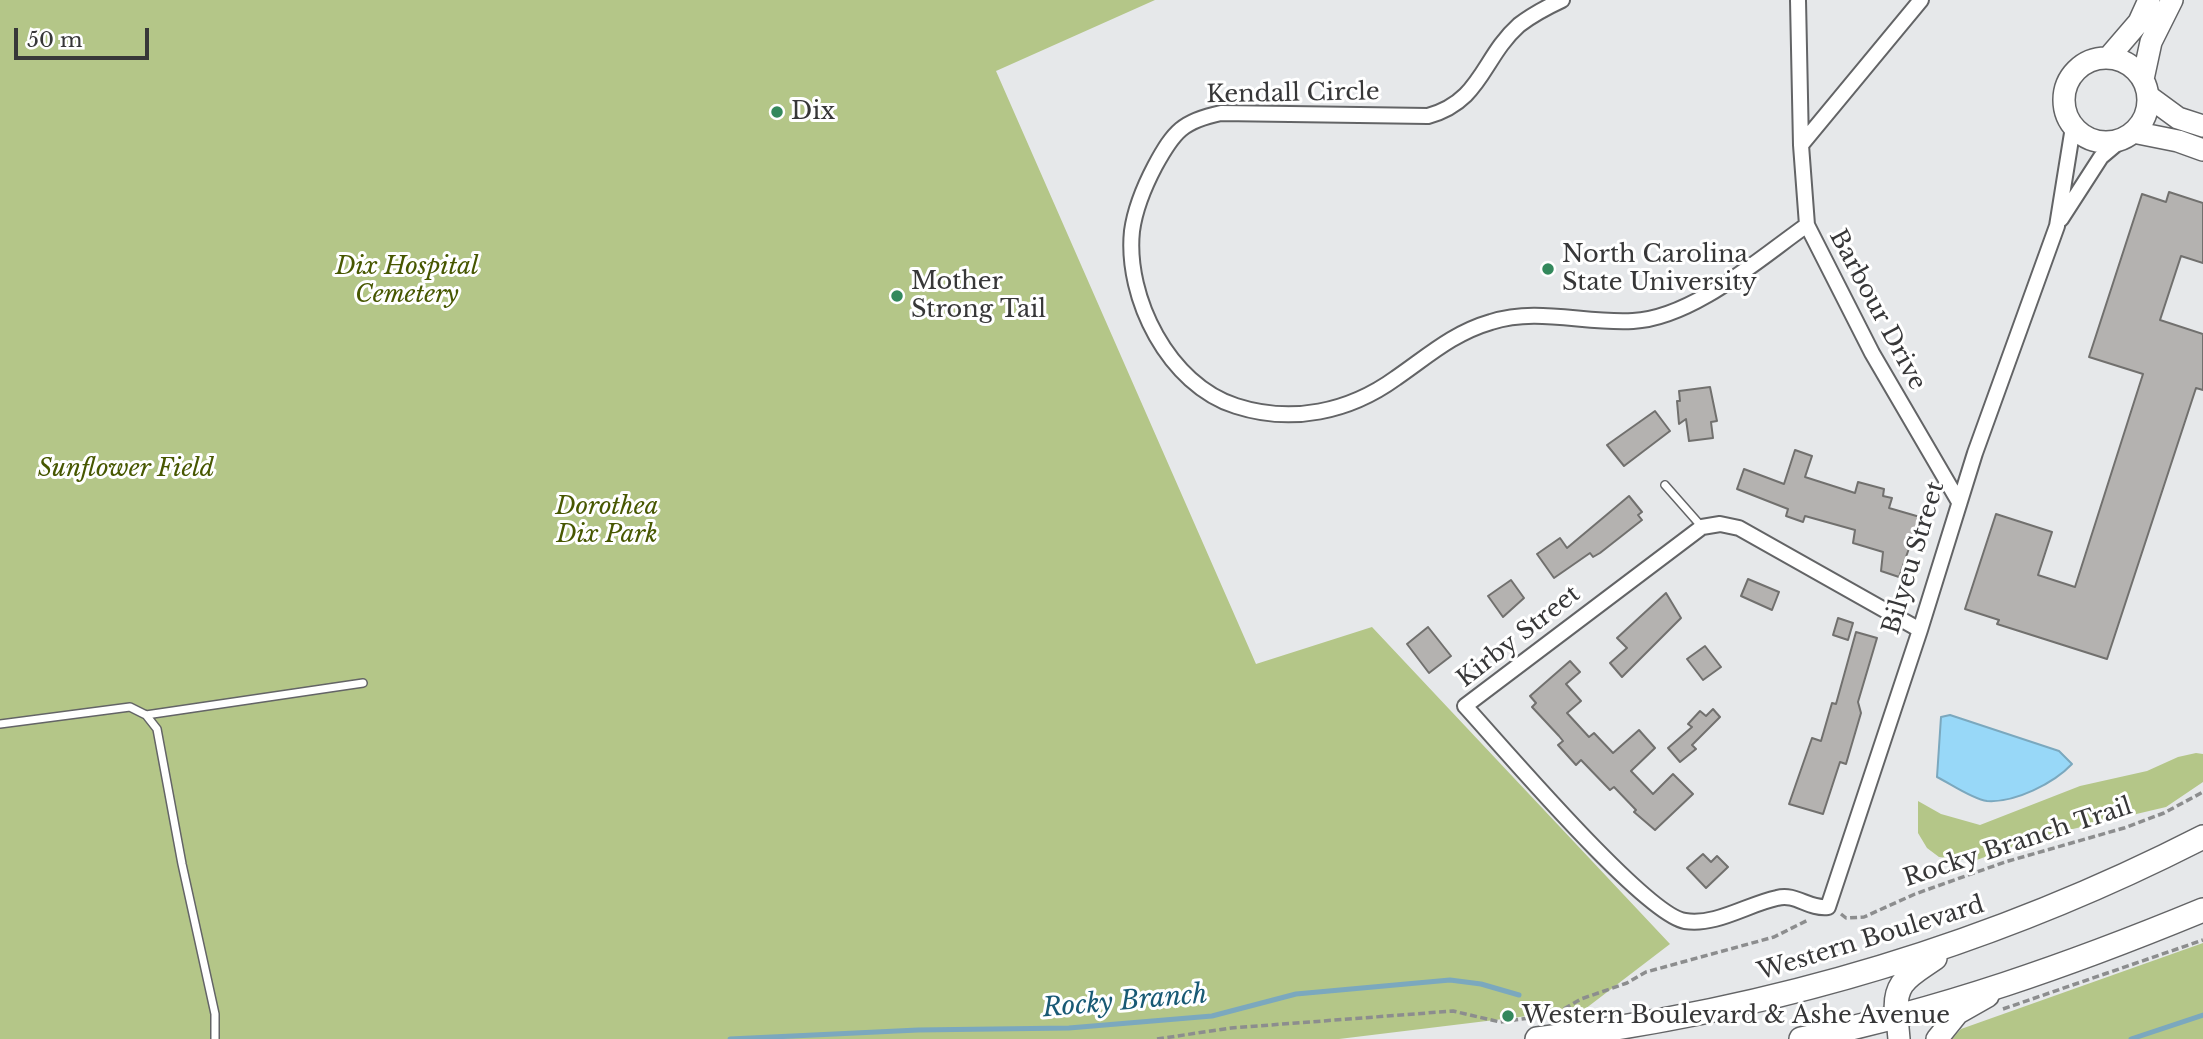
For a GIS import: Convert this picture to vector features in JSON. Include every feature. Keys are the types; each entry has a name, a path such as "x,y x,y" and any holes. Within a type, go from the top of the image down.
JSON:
{"main road":[{"name":"Western Boulevard","path":"1537,1039 1583,1036 1761,1001 1955,945 2079,896 2203,836"},
{"path":"1813,1038 1898,1028 2203,910"},
{"path":"1898,1028 1895,1002 1902,984 1955,945"}],"street":[{"name":"Kendall Circle","path":"1562,0 1519,26 1463,99 1449,110 1428,116 1222,113 1195,118 1181,128 1163,151 1147,181 1132,231 1133,254 1135,276 1149,324 1165,348 1199,386 1236,406 1280,413 1326,412 1372,394 1450,338 1494,320 1538,315 1634,321 1657,316 1713,292 1807,225"},
{"name":"Barbour Drive","path":"1798,0 1801,145 1807,225 1872,354 1959,502"},
{"path":"1801,145 1921,0"},
{"path":"2108,58 2139,22 2150,0"},
{"path":"2126,136 2142,122 2151,43 2172,0"},
{"path":"2203,126 2178,118 2145,88 2122,61 2108,58 2082,66 2072,76 2064,102 2073,127 2094,141 2126,136 2178,141 2203,150"},
{"name":"Bilyeu Street","path":"1828,907 1920,630 1959,502 2057,226 2073,127"},
{"name":"Bilyeu Street","path":"2057,226 2101,157 2126,136"},
{"path":"1702,527 1720,524 1739,528 1920,630"},
{"name":"Kirby Street","path":"1702,527 1465,706 1620,874 1673,918 1686,922 1704,920 1778,897 1792,896 1811,907 1828,907"},
{"path":"1937,1039 1958,1013 2014,982"}],"lane":[{"path":"1665,485 1702,527"},
{"path":"146,715 363,683"},
{"path":"0,724 111,707 130,707 146,715 157,729 182,864 215,1014 215,1039"}],"path":[{"name":"Rocky Branch Trail","path":"1828,907 1846,918 1864,917 1915,894 2005,862 2124,828 2164,813 2203,792"},
{"path":"1157,1039 1231,1028 1453,1011 1500,1022 1555,1014 1581,999 1627,984 1646,972 1774,937 1800,926 1828,907"},
{"path":"1995,1013 2203,940"}],"green space":[{"name":"Dorothea Dix Park","path":"0,0 1155,0 996,71 1256,664 1372,627 1670,944 1585,1009 1339,1039 0,1039"},
{"path":"2203,754 2203,782 2166,807 2039,837 1974,861 1939,857 1927,848 1918,833 1918,801 1941,814 1980,825 2080,786 2147,771 2178,757"},
{"path":"2203,943 2203,1039 1952,1039 1961,1029"}],"water":[{"path":"1950,715 2059,751 2072,764 2045,785 2010,799 1987,801 1975,797 1937,777 1941,717"}],"building":[{"path":"2169,192 2203,203 2203,263 2181,256 2160,320 2203,334 2203,390 2196,388 2107,659 1997,624 1999,620 1965,609 1996,514 2052,532 2038,575 2075,587 2143,374 2089,357 2142,194 2166,202"},
{"path":"1710,387 1717,421 1711,422 1713,438 1689,441 1686,419 1679,424 1679,391"},
{"path":"1655,411 1670,431 1624,466 1607,445"},
{"path":"1795,450 1812,456 1805,477 1855,493 1858,482 1884,489 1883,496 1892,498 1889,508 1920,517 1899,577 1881,571 1883,552 1853,543 1855,530 1805,516 1803,522 1786,516 1788,509 1737,489 1744,469 1784,484"},
{"path":"1629,496 1642,512 1638,515 1642,520 1600,553 1593,557 1590,553 1554,578 1537,554 1560,538 1567,548"},
{"path":"1748,579 1779,592 1772,610 1741,596"},
{"path":"1511,580 1524,598 1503,617 1488,596"},
{"path":"1666,593 1681,618 1622,677 1610,663 1627,648 1617,638"},
{"path":"1838,618 1853,623 1848,640 1833,635"},
{"path":"1428,627 1451,656 1429,673 1407,644"},
{"path":"1856,632 1877,638 1858,702 1861,713 1846,764 1840,762 1823,814 1789,804 1812,738 1821,741 1832,703 1836,704"},
{"path":"1705,646 1721,667 1703,680 1687,659"},
{"path":"1570,661 1580,672 1566,684 1581,701 1567,713 1589,737 1594,733 1613,753 1639,730 1655,748 1631,771 1653,794 1673,774 1693,794 1655,830 1634,812 1636,810 1614,787 1610,790 1581,760 1576,765 1558,745 1563,741 1532,707 1536,703 1530,696"},
{"path":"1713,709 1720,717 1692,745 1696,749 1680,762 1668,748 1692,727 1688,724 1700,711 1706,716"},
{"path":"1703,854 1711,862 1717,856 1728,867 1706,888 1687,868"}],"waterway":[{"name":"Rocky Branch","path":"730,1039 918,1030 1069,1028 1212,1016 1296,994 1450,980 1481,984 1519,995"},
{"name":"Rocky Branch","path":"2131,1039 2203,1015"}],"place":[{"name":"Dix","path":"777,112"},
{"name":"North Carolina State University","path":"1548,269"},
{"name":"Mother Strong Tail","path":"897,296"},
{"name":"Western Boulevard & Ashe Avenue","path":"1508,1016"}],"park label":[{"name":"Dix Hospital Cemetery","path":"407,281"},
{"name":"Sunflower Field","path":"126,469"}]}
